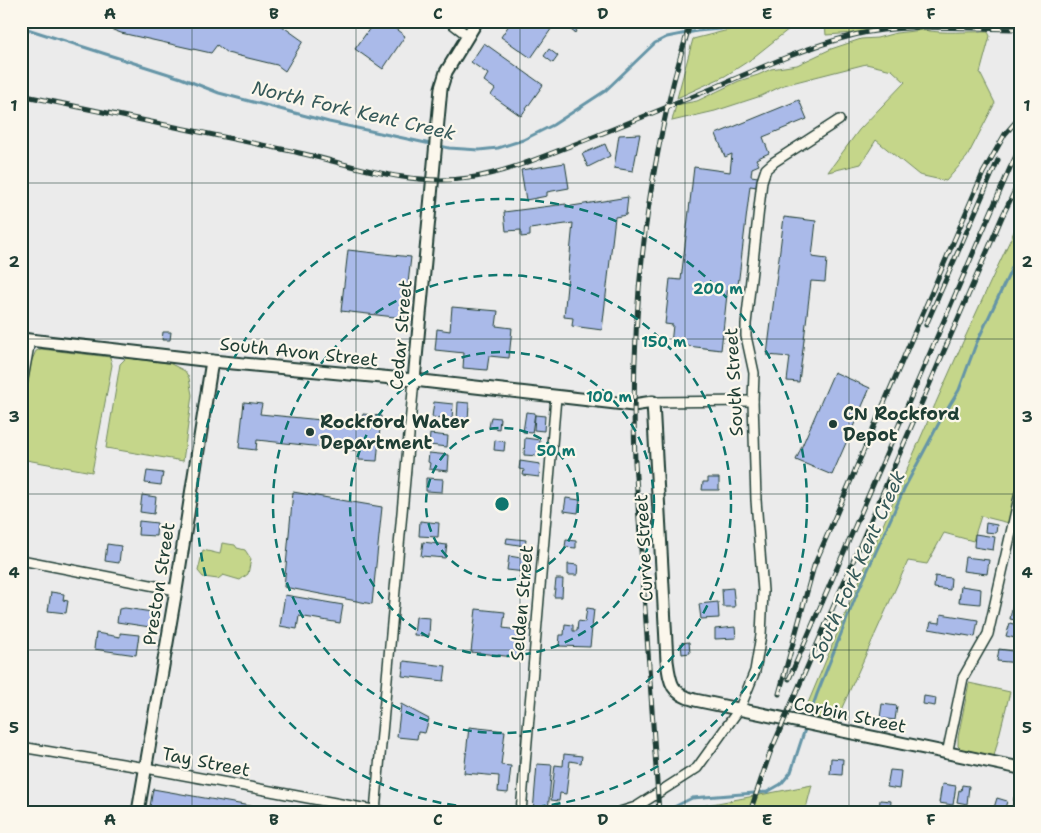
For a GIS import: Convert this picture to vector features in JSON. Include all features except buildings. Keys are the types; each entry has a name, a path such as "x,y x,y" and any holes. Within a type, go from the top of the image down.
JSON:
{"street":[{"path":"449,21 467,35"},
{"name":"Cedar Street","path":"380,811 414,380 442,88 446,72 477,21"},
{"name":"South Street","path":"740,708 755,671 763,591 756,500 752,402 754,373 746,336 762,181 766,169 774,162 839,120"},
{"path":"21,390 25,339"},
{"name":"South Avon Street","path":"25,339 212,361 414,380 633,405 653,402 752,402"},
{"name":"Preston Street","path":"138,812 176,590 212,361"},
{"name":"Selden Street","path":"521,812 556,397"},
{"name":"Curve Street","path":"653,402 667,661 674,690"},
{"path":"947,754 963,678 988,634 1020,493"},
{"path":"21,560 176,590"},
{"name":"Corbin Street","path":"674,690 686,697 800,723 1020,768"},
{"path":"620,812 636,807 697,768 740,708"},
{"name":"Tay Street","path":"21,747 380,811"}],"green space":[{"path":"764,21 799,21 750,60 725,76 677,98 693,39"},
{"path":"830,21 1020,22 826,35 825,23"},
{"path":"923,30 988,32 990,36 980,73 995,103 967,157 946,181 919,175 876,140 861,164 828,172 859,130 905,82 892,70 866,64 784,85 761,96 715,111 672,121 676,105 697,101 739,81 771,69 797,65 831,49 861,39"},
{"path":"1020,219 1020,472 1009,523 981,516 973,541 944,533 927,564 908,561 836,721 803,715 936,404"},
{"path":"41,349 110,357 112,365 92,472 21,459 21,421 31,362 36,351"},
{"path":"126,358 169,363 185,371 189,378 192,395 183,461 106,448 120,364"},
{"path":"222,543 235,545 237,548 245,550 251,559 248,574 240,580 223,575 218,579 203,577 198,571 203,550 220,554"},
{"path":"969,683 1010,692 994,756 961,749 958,746 958,737"},
{"path":"812,785 805,812 679,812 681,810"}],"waterway":[{"name":"North Fork Kent Creek","path":"21,27 181,78 219,93 329,122 449,148 479,150 498,148 523,140 553,125 605,91 655,43 667,37 720,29 745,21"},
{"name":"South Fork Kent Creek","path":"808,720 856,596 905,487 959,390 976,344 1020,251"},
{"name":"South Fork Kent Creek","path":"664,812 692,798 767,792 781,784 791,772 806,726"}],"railway":[{"path":"659,812 635,462 635,350 644,239 652,184 675,75 691,21"},
{"path":"21,95 291,151 379,173 401,177 446,180 469,178 498,172 527,162 785,58 819,45 854,35 916,27 1020,29"},
{"path":"779,694 814,566 983,173 1005,134 1020,117"},
{"path":"789,679 1020,148"},
{"path":"926,325 998,160"},
{"path":"750,812 770,753 1002,217 1020,180"}],"place":[{"name":"CN Rockford Depot","path":"833,424"},
{"name":"Rockford Water Department","path":"310,432"}]}
